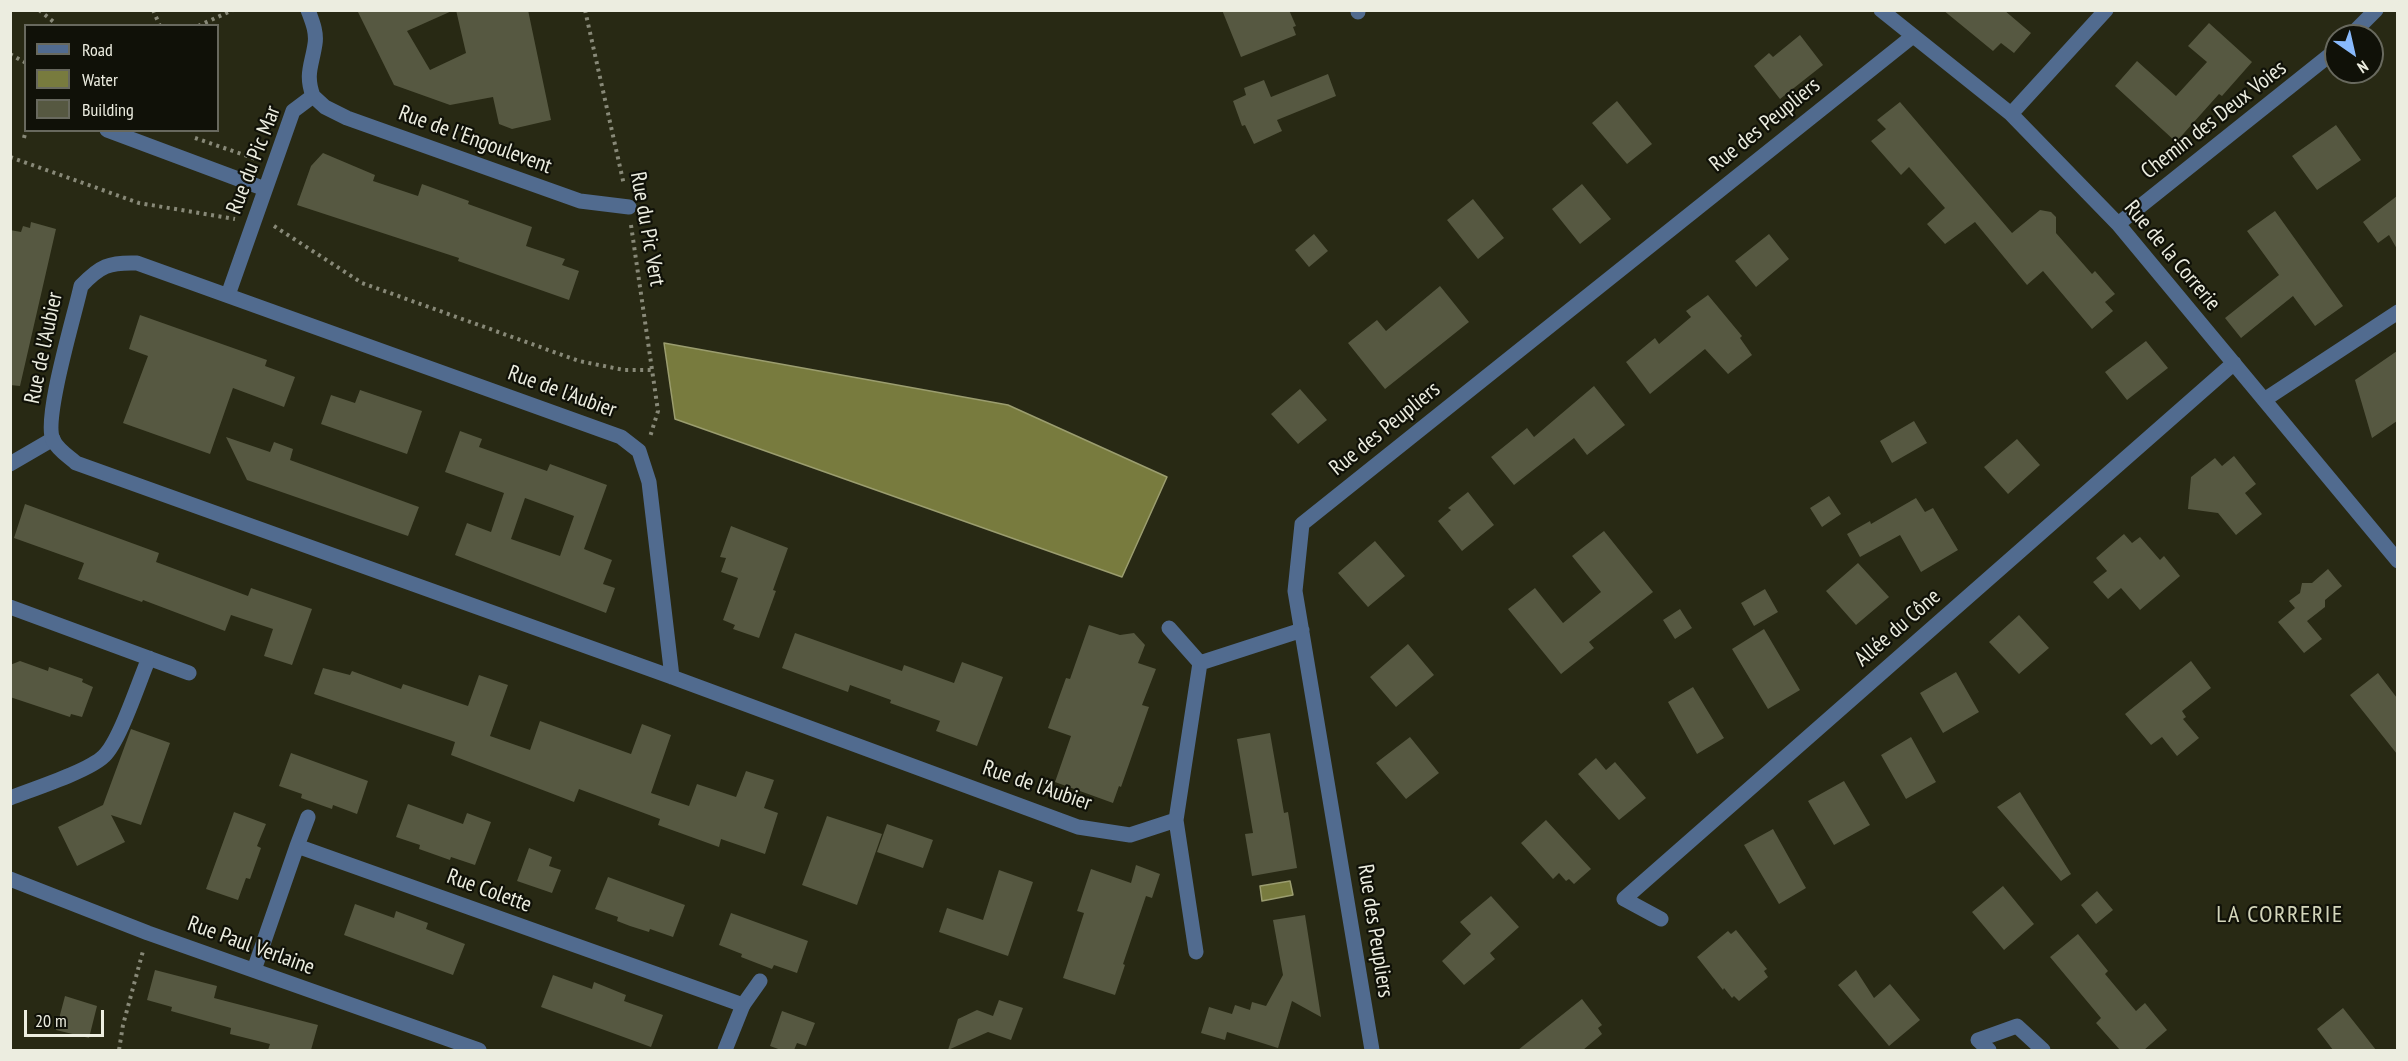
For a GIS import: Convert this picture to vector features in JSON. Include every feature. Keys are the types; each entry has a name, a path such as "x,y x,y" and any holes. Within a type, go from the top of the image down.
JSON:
{"street":[{"name":"Rue du Pic Mar","path":"228,295 293,111 313,96 308,82 315,43 314,27 308,10"},
{"name":"Rue de la Correrie","path":"1881,10 2010,114 2118,224 2397,561"},
{"path":"2010,114 2106,10"},
{"path":"2362,24 2376,10"},
{"name":"Rue des Peupliers","path":"1372,1050 1295,591 1302,524 1913,36"},
{"name":"Chemin des Deux Voies","path":"2118,224 2324,60"},
{"name":"Rue de l'Engoulevent","path":"313,96 325,107 346,118 580,201 628,207"},
{"path":"112,132 265,189"},
{"name":"Rue de l'Aubier","path":"639,452 621,437 136,263 115,262 95,271 81,286 50,429 60,450 76,463 672,677 1078,827 1130,835 1176,820"},
{"path":"2264,400 2397,312"},
{"name":"Allée du Cône","path":"1661,919 1624,899 2234,363"},
{"path":"10,464 53,439"},
{"path":"639,452 649,482 672,677"},
{"path":"10,607 189,674"},
{"path":"1169,628 1200,663"},
{"path":"1200,663 1302,630"},
{"path":"10,798 92,765 105,756 114,742 149,658"},
{"path":"1196,952 1176,820 1200,663"},
{"path":"254,970 308,817"},
{"name":"Rue Colette","path":"297,846 743,1005"},
{"name":"Rue Paul Verlaine","path":"10,879 148,933 479,1050"},
{"path":"724,1050 743,1005 760,981"},
{"path":"1989,1050 1978,1040 2017,1026 2043,1050"}],"path":[{"path":"39,10 55,24"},
{"path":"153,10 159,24"},
{"path":"202,24 233,10"},
{"name":"Rue du Pic Vert","path":"585,10 628,207 653,370 658,411 649,440 639,452"},
{"path":"10,54 24,62"},
{"path":"24,138 26,132"},
{"path":"185,134 273,165"},
{"path":"10,157 139,203 273,226 362,283 579,361 624,370 653,370"},
{"path":"119,1050 123,1025 148,933"}],"water":[{"path":"664,343 1008,405 1167,477 1122,577 675,419"},
{"path":"1290,881 1293,895 1262,901 1260,886"}],"building":[{"path":"357,10 454,10 407,31 430,70 466,53 456,10 528,10 551,120 512,129 499,124 493,97 450,105 394,85"},
{"path":"1222,10 1289,10 1296,26 1293,27 1296,35 1241,57"},
{"path":"1943,10 2004,10 2031,33 2014,53 2001,43 1993,51"},
{"path":"2209,23 2252,62 2222,96 2219,94 2176,142 2115,86 2137,61 2176,96 2207,62 2188,46"},
{"path":"1800,35 1823,65 1780,99 1754,66 1769,53 1773,57"},
{"path":"1328,74 1336,96 1277,120 1282,131 1254,144 1245,125 1242,126 1233,101 1246,95 1244,88 1264,80 1271,97"},
{"path":"1617,101 1652,144 1627,164 1592,123"},
{"path":"1900,102 2012,233 2040,210 2051,212 2056,217 2056,233 2092,274 2095,271 2115,294 2105,302 2113,311 2092,329 2043,271 2027,285 1975,222 1945,244 1927,224 1945,208 1909,167 1901,175 1871,141 1886,129 1877,120"},
{"path":"2336,125 2361,160 2317,190 2292,156"},
{"path":"323,153 375,175 373,181 418,196 422,184 469,201 468,204 532,227 526,246 565,259 562,265 579,271 569,300 458,261 459,258 297,205 311,166"},
{"path":"1582,184 1611,219 1580,244 1552,209"},
{"path":"2397,196 2397,249 2389,235 2378,243 2363,222"},
{"path":"1473,199 1504,238 1478,259 1447,220"},
{"path":"2275,211 2343,306 2315,326 2293,296 2241,338 2225,318 2279,275 2247,231"},
{"path":"31,222 56,229 20,386 10,385 10,230 21,232 23,226 30,228"},
{"path":"1314,234 1328,251 1309,267 1295,250"},
{"path":"1769,234 1789,259 1756,287 1735,261"},
{"path":"1440,286 1469,322 1385,389 1348,343 1377,320 1386,331"},
{"path":"1708,295 1742,336 1740,338 1752,355 1728,374 1705,349 1650,394 1626,362 1655,338 1659,344 1691,317 1686,311"},
{"path":"140,315 267,360 265,366 295,377 284,407 233,388 210,454 123,423 148,356 129,349"},
{"path":"2146,341 2168,368 2127,400 2105,372"},
{"path":"2397,351 2397,421 2372,438 2355,380"},
{"path":"1594,386 1625,425 1587,455 1574,438 1514,485 1491,457 1527,428 1534,437"},
{"path":"1300,389 1327,420 1298,444 1271,414"},
{"path":"360,390 422,411 407,454 321,424 331,395 355,403"},
{"path":"1914,421 1927,443 1892,463 1880,441"},
{"path":"460,431 482,439 479,447 547,471 550,464 607,485 584,549 612,560 603,584 615,588 606,613 455,555 467,523 491,532 504,493 445,472","holes":["525,498 574,516 560,556 511,539"]},
{"path":"226,437 270,452 274,442 293,449 290,460 419,507 408,536 247,480"},
{"path":"2017,439 2040,465 2008,494 1984,467"},
{"path":"2234,456 2256,484 2245,493 2262,514 2236,535 2218,513 2188,509 2191,477 2215,458 2222,466"},
{"path":"1468,492 1494,525 1462,551 1438,521 1451,510 1448,508"},
{"path":"1829,496 1841,514 1822,527 1810,508"},
{"path":"1916,498 1925,512 1933,508 1958,550 1921,572 1900,535 1860,557 1847,534 1870,521 1871,524"},
{"path":"25,504 159,553 156,562 248,596 251,588 312,609 292,665 264,656 273,629 231,615 225,631 143,600 142,602 78,579 84,563 14,538"},
{"path":"731,526 788,548 759,638 733,629 735,625 723,620 738,578 721,572 726,558 720,557"},
{"path":"1604,531 1653,592 1589,642 1594,648 1561,674 1508,609 1535,588 1563,623 1601,592 1572,556"},
{"path":"2124,534 2132,543 2140,537 2160,560 2164,556 2180,576 2140,610 2121,588 2108,599 2093,582 2107,571 2096,558"},
{"path":"1375,541 1405,576 1368,607 1338,573"},
{"path":"1858,563 1889,597 1856,625 1826,591"},
{"path":"2328,569 2342,586 2325,600 2325,607 2307,621 2322,639 2304,653 2278,622 2295,608 2289,601 2300,593 2302,583 2312,583"},
{"path":"1765,589 1778,612 1754,626 1741,603"},
{"path":"1680,609 1692,628 1675,639 1663,620"},
{"path":"2019,615 2049,648 2019,674 1989,642"},
{"path":"1089,625 1120,635 1134,633 1145,645 1138,663 1156,669 1142,705 1149,707 1121,787 1119,786 1113,803 1055,782 1071,736 1048,728 1066,678 1070,679"},
{"path":"1764,629 1800,690 1768,709 1732,649"},
{"path":"795,633 902,671 904,665 954,683 962,662 1003,677 977,746 936,731 940,721 890,703 891,700 850,685 848,692 782,668"},
{"path":"1408,644 1434,675 1396,707 1370,677"},
{"path":"20,661 48,671 49,667 83,679 82,682 93,687 82,717 71,714 70,717 10,697 10,665"},
{"path":"2191,661 2211,688 2182,711 2186,717 2183,719 2199,738 2177,756 2162,737 2151,745 2125,714"},
{"path":"323,668 350,675 352,671 401,689 403,684 468,706 479,675 508,685 490,736 530,750 540,721 631,754 642,724 671,735 651,793 689,806 697,784 736,797 746,771 774,780 764,808 778,813 765,854 721,839 719,847 658,825 660,819 579,789 574,802 451,755 455,742 314,694"},
{"path":"1956,672 1979,712 1943,733 1920,693"},
{"path":"2378,673 2397,698 2397,754 2350,695"},
{"path":"1693,687 1724,738 1697,754 1668,702"},
{"path":"131,729 170,743 141,825 111,815 125,842 77,866 58,827 103,805"},
{"path":"1270,733 1284,813 1288,812 1297,868 1252,876 1245,834 1253,833 1237,739"},
{"path":"1410,737 1439,773 1406,799 1376,763"},
{"path":"1911,737 1936,782 1906,799 1881,755"},
{"path":"291,753 368,781 357,814 333,805 332,809 301,798 302,794 279,786"},
{"path":"1596,758 1606,770 1615,762 1646,798 1619,820 1578,774"},
{"path":"1844,781 1870,825 1834,845 1808,801"},
{"path":"2020,792 2071,874 2061,881 1997,807"},
{"path":"408,804 463,824 467,813 491,822 475,865 451,857 450,860 419,849 420,845 396,837"},
{"path":"234,812 266,824 257,846 261,848 250,879 246,878 238,900 206,889"},
{"path":"827,816 882,834 857,905 802,885"},
{"path":"1546,820 1591,869 1574,884 1569,879 1566,881 1559,873 1553,879 1521,843"},
{"path":"887,824 933,840 923,868 877,852"},
{"path":"1773,829 1806,888 1779,904 1744,845"},
{"path":"529,848 552,857 549,866 561,870 552,893 517,881"},
{"path":"1136,865 1160,874 1152,898 1146,896 1115,995 1063,978 1084,913 1077,911 1091,869 1131,883"},
{"path":"999,870 1033,882 1008,956 939,932 947,908 983,920"},
{"path":"608,877 685,905 673,937 650,929 649,932 630,926 617,921 618,917 595,909"},
{"path":"2003,886 2034,924 2004,950 1972,912"},
{"path":"2097,891 2113,910 2096,924 2081,905"},
{"path":"1491,896 1519,927 1490,953 1495,959 1464,985 1442,961 1471,934 1460,922"},
{"path":"355,904 394,918 396,911 428,923 426,929 465,944 453,975 344,935"},
{"path":"731,913 808,941 797,973 774,965 772,969 741,957 742,954 719,945"},
{"path":"1305,915 1321,1017 1292,1001 1278,1048 1227,1032 1225,1040 1201,1033 1209,1007 1232,1014 1235,1005 1250,1010 1252,1002 1266,1006 1283,975 1273,920"},
{"path":"1736,930 1767,969 1764,971 1768,977 1739,1001 1734,996 1732,998 1724,988 1723,990 1697,957 1728,931 1731,934"},
{"path":"2078,934 2108,971 2105,974 2136,1011 2145,1003 2167,1030 2144,1050 2120,1050 2096,1023 2101,1018 2050,957"},
{"path":"155,970 217,986 214,998 318,1025 311,1050 268,1050 270,1044 230,1034 231,1028 171,1011 172,1007 147,1000"},
{"path":"1856,970 1874,998 1890,984 1920,1020 1889,1046 1838,985"},
{"path":"553,975 592,989 594,982 626,995 624,1001 663,1015 651,1047 541,1007"},
{"path":"65,996 97,1006 89,1038 56,1030"},
{"path":"1582,999 1602,1025 1598,1028 1602,1034 1583,1050 1518,1050"},
{"path":"999,1000 1023,1008 1011,1040 988,1032 948,1050 958,1019 977,1010 993,1016"},
{"path":"2343,1008 2376,1050 2333,1050 2317,1029"},
{"path":"782,1011 815,1023 806,1046 797,1043 794,1050 781,1050 770,1046"}],"district":[{"name":"LA CORRERIE","path":"2280,915"}]}
